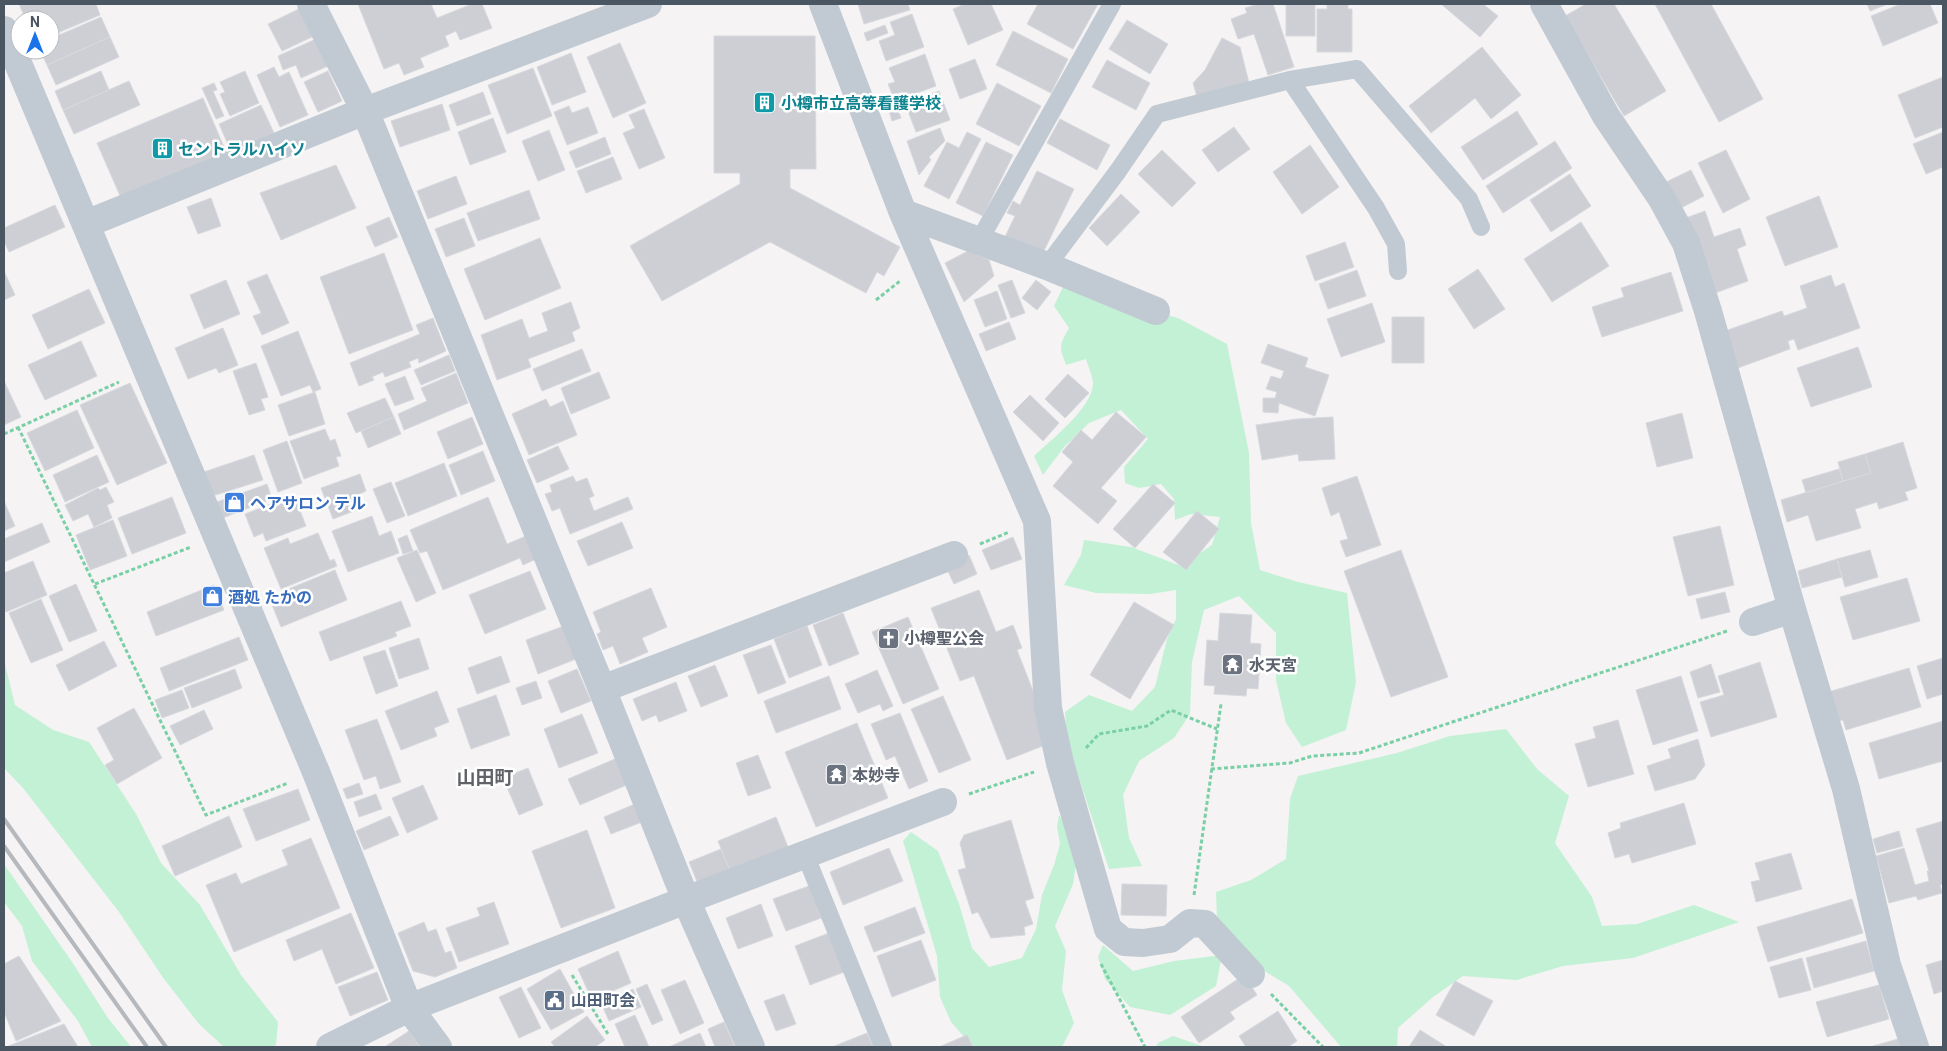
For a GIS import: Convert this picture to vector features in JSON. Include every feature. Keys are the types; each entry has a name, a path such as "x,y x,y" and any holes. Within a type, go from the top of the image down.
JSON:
{"street":[{"path":"311,4 365,111 602,689 686,900 751,1047"},
{"path":"86,224 365,111 648,4"},
{"path":"823,4 903,212 1025,503 1037,521 1048,708 1063,773 1108,929 1124,942 1144,943 1170,939 1190,923 1205,924 1251,974"},
{"path":"1544,4 1606,116 1662,199 1686,243 1708,311 1792,609 1846,789 1887,966 1914,1047"},
{"path":"4,30 316,772 409,1008 438,1047"},
{"path":"903,212 1046,266 1156,311"},
{"path":"602,689 954,555"},
{"path":"1754,622 1792,609"},
{"path":"330,1047 409,1008 943,802"}],"lane":[{"path":"979,241 1112,4"},
{"path":"1046,266 1118,171 1157,114 1290,80 1357,68 1469,200 1481,227"},
{"path":"1290,80 1384,222 1396,244 1398,271"},
{"path":"805,854 883,1047"}],"path":[{"path":"4,434 147,369"},
{"path":"18,427 206,815 316,772"},
{"path":"954,555 1013,531"},
{"path":"95,584 217,537"},
{"path":"1211,769 1290,763 1312,756 1358,753 1754,622"},
{"path":"1190,923 1221,704"},
{"path":"943,802 1063,773 1099,734 1148,726 1171,710 1217,729"},
{"path":"558,950 608,1034"},
{"path":"1251,974 1323,1047"}],"green space":[{"path":"1063,287 1178,318 1227,344 1249,453 1251,523 1260,570 1298,582 1347,593 1356,682 1346,730 1302,747 1286,723 1276,680 1276,633 1239,596 1204,610 1192,662 1190,714 1174,738 1139,761 1123,795 1129,838 1142,866 1109,869 1067,742 1065,712 1089,695 1132,711 1155,687 1167,639 1176,619 1176,590 1150,594 1096,593 1064,585 1081,555 1084,540 1131,547 1181,566 1212,545 1220,517 1191,514 1175,520 1174,499 1161,484 1139,488 1125,483 1124,467 1148,439 1121,410 1089,423 1064,447 1043,475 1034,456 1070,422 1087,402 1093,382 1086,359 1066,365 1062,354 1061,346 1069,328 1054,306"},
{"path":"4,660 15,705 53,730 89,742 136,814 161,863 200,905 241,975 278,1022 276,1045 271,1047 224,1047 199,1024 164,979 119,912 23,788 4,768"},
{"path":"1506,729 1537,769 1569,796 1555,843 1592,897 1602,926 1637,924 1694,905 1739,922 1633,958 1563,966 1517,980 1463,976 1433,997 1398,1028 1397,1047 1341,1047 1289,986 1256,966 1217,918 1216,892 1251,880 1286,859 1290,799 1298,776 1397,753 1450,736"},
{"path":"1059,815 1079,845 1073,884 1055,926 1066,951 1062,990 1074,1023 1062,1047 973,1047 951,1022 940,997 937,956 903,841 911,832 938,851 959,904 972,948 989,967 1022,958 1036,929 1042,895 1060,844 1057,827"},
{"path":"4,864 72,962 108,1018 131,1047 92,1047 78,1021 32,961 22,926 4,902"},
{"path":"1103,945 1133,971 1174,961 1222,955 1216,986 1170,1015 1130,1007 1105,979 1098,957"},
{"path":"1173,1036 1205,1047 1156,1047 1158,1043"}],"building":[{"path":"19,4 96,4 100,15 60,32 60,10 22,10"},
{"path":"358,4 431,4 437,18 472,4 482,4 492,28 460,40 456,31 445,36 449,46 420,58 424,67 404,75 399,63 384,69"},
{"path":"858,4 908,4 910,10 864,24"},
{"path":"965,4 991,4 1003,30 968,45 953,9"},
{"path":"1038,4 1098,4 1073,49 1027,24"},
{"path":"1259,4 1273,4 1294,67 1268,75 1254,34 1238,39 1231,19 1247,13 1245,8"},
{"path":"1286,4 1315,4 1315,36 1286,36"},
{"path":"1327,4 1348,4 1348,9 1352,9 1352,52 1317,52 1317,9 1327,9"},
{"path":"1441,4 1483,4 1498,16 1480,37"},
{"path":"1586,4 1614,4 1666,91 1624,116 1565,16"},
{"path":"1655,4 1711,4 1763,99 1719,122"},
{"path":"1867,4 1888,4 1870,11"},
{"path":"1901,4 1930,4 1938,23 1883,46 1871,16"},
{"path":"301,8 314,36 282,51 268,24"},
{"path":"912,14 924,47 886,61 879,41 895,35 890,22"},
{"path":"101,17 110,37 60,59 60,35"},
{"path":"1127,20 1168,44 1150,74 1109,49"},
{"path":"885,25 888,33 867,41 864,33"},
{"path":"1013,31 1068,59 1051,93 996,65"},
{"name":"小樽市立高等看護学校","path":"714,36 815,36 816,169 790,169 790,188 900,247 884,276 877,272 866,293 770,242 662,301 630,246 740,184 740,173 714,173"},
{"path":"110,37 119,57 56,85 47,65"},
{"path":"1222,38 1240,47 1249,83 1197,97 1193,83 1205,70"},
{"path":"316,39 328,66 301,78 296,65 283,70 278,56"},
{"path":"620,43 646,103 613,118 587,57"},
{"path":"1482,47 1521,95 1491,119 1475,98 1431,133 1409,106"},
{"path":"571,53 586,92 552,105 537,67"},
{"path":"925,54 936,86 895,101 888,84 895,82 889,68"},
{"path":"975,59 987,89 960,99 949,69"},
{"path":"45,60 58,60 47,65"},
{"path":"1107,60 1150,83 1136,110 1092,87"},
{"path":"274,67 279,77 289,72 308,115 280,127 257,75"},
{"path":"533,68 552,116 507,134 488,85"},
{"path":"101,71 109,90 63,110 55,91"},
{"path":"245,71 259,103 230,116 220,94 225,92 220,82"},
{"path":"328,71 342,101 318,112 304,82"},
{"path":"1943,77 1943,127 1915,138 1898,95"},
{"path":"129,81 140,105 74,134 63,110"},
{"path":"214,83 217,90 213,91 224,116 216,119 202,88"},
{"path":"997,83 1041,106 1019,146 976,124"},
{"path":"939,91 950,120 916,132 905,103"},
{"path":"483,92 491,114 457,126 449,105"},
{"name":"セントラルハイソ","path":"203,98 227,154 121,198 97,143"},
{"path":"442,104 450,130 400,147 391,121"},
{"path":"261,105 274,133 231,151 219,124"},
{"path":"896,105 901,118 892,121 888,108"},
{"path":"569,106 572,113 588,107 598,133 567,145 554,112"},
{"path":"644,109 665,158 639,169 623,133 635,128 629,115"},
{"path":"1517,111 1538,144 1483,180 1461,147"},
{"path":"493,118 506,152 470,165 458,132"},
{"path":"1060,119 1110,145 1097,170 1047,143"},
{"path":"1234,127 1250,149 1218,172 1202,150"},
{"path":"940,128 945,141 929,157 931,160 919,175 907,141"},
{"path":"549,130 565,170 538,181 522,141"},
{"path":"967,132 981,139 949,199 924,186 947,142 959,148"},
{"path":"1943,132 1943,167 1926,174 1913,144"},
{"path":"605,137 611,154 576,168 569,152"},
{"path":"1555,141 1572,168 1503,213 1486,186"},
{"path":"986,142 1013,155 983,216 956,203"},
{"path":"1310,145 1339,187 1302,214 1273,172"},
{"path":"1162,150 1196,183 1172,207 1138,174"},
{"path":"1726,150 1750,199 1723,213 1698,163"},
{"path":"613,157 622,179 586,193 577,171"},
{"path":"336,165 356,208 281,240 260,193"},
{"path":"1691,170 1704,196 1675,211 1662,184"},
{"path":"1037,171 1074,189 1041,257 1004,239 1015,216 1007,213 1013,201 1020,205"},
{"path":"1570,174 1591,206 1551,232 1530,200"},
{"path":"456,176 467,204 428,219 417,191"},
{"path":"529,190 540,219 478,241 467,213"},
{"path":"1121,194 1140,212 1107,246 1089,228"},
{"path":"1819,196 1838,247 1785,266 1766,217"},
{"path":"211,198 221,226 198,234 187,207"},
{"path":"55,205 65,227 9,252 4,241 4,228"},
{"path":"1705,211 1714,237 1740,228 1746,245 1737,249 1748,281 1715,293 1683,219"},
{"path":"389,217 398,237 375,247 366,227"},
{"path":"464,218 475,246 446,257 435,229"},
{"path":"1581,222 1609,266 1552,302 1524,259"},
{"path":"540,238 561,288 485,320 464,269"},
{"path":"1345,242 1354,267 1315,281 1306,256"},
{"path":"968,251 989,260 994,276 964,302 945,263"},
{"path":"384,253 413,330 349,354 320,277"},
{"path":"1478,269 1505,309 1474,329 1448,289"},
{"path":"1357,270 1366,296 1328,309 1319,284"},
{"path":"4,271 15,295 4,300"},
{"path":"1671,272 1683,311 1602,337 1592,307 1624,297 1621,288"},
{"path":"267,274 289,323 262,335 253,316 261,313 247,282"},
{"path":"1831,275 1835,287 1844,283 1860,328 1798,350 1794,339 1788,341 1790,349 1735,369 1722,332 1782,311 1784,316 1807,308 1800,286"},
{"path":"226,280 240,314 204,329 190,295"},
{"path":"1012,280 1025,313 1011,318 998,285"},
{"path":"1036,280 1051,292 1037,310 1022,298"},
{"path":"89,289 105,323 48,349 32,315"},
{"path":"997,291 1007,319 985,327 974,300"},
{"path":"571,302 580,328 572,332 575,341 528,359 531,367 497,380 481,335 522,319 529,338 548,331 542,313"},
{"path":"1372,303 1385,342 1341,357 1327,319"},
{"path":"1392,317 1424,317 1424,363 1392,363"},
{"path":"433,318 446,351 419,363 418,358 409,362 411,367 385,377 383,372 372,377 374,380 359,386 350,363 420,334 416,325"},
{"path":"1009,322 1016,339 986,351 979,334"},
{"path":"223,328 238,365 219,373 216,368 188,379 175,348"},
{"path":"298,331 321,389 313,392 310,385 281,396 261,346"},
{"path":"81,341 97,376 45,400 28,365"},
{"path":"1268,344 1308,358 1305,367 1329,375 1315,416 1279,403 1278,413 1263,412 1263,398 1275,398 1277,392 1266,389 1271,376 1281,379 1284,371 1261,363"},
{"path":"1858,347 1872,387 1811,407 1797,368"},
{"path":"582,349 591,371 542,391 533,369"},
{"path":"449,355 455,371 421,385 414,370"},
{"path":"256,363 268,397 261,399 265,410 249,415 233,371"},
{"path":"599,372 610,398 571,414 561,388"},
{"path":"456,373 468,403 404,430 398,414 427,401 421,388"},
{"path":"1068,374 1089,393 1065,418 1045,399"},
{"path":"405,376 414,399 395,406 385,384"},
{"path":"4,381 21,417 4,425"},
{"path":"130,383 167,463 117,485 80,405"},
{"path":"315,392 325,424 289,436 278,405"},
{"path":"1030,395 1059,423 1043,441 1013,412"},
{"path":"385,398 394,417 356,433 347,413"},
{"path":"546,399 550,407 563,401 577,435 529,455 512,414"},
{"path":"77,410 94,448 45,471 27,433"},
{"path":"1116,412 1146,437 1101,488 1117,501 1098,524 1053,486 1073,462 1062,452 1081,430 1092,440"},
{"path":"1682,413 1693,458 1657,467 1646,423"},
{"path":"394,417 401,434 368,448 361,431"},
{"path":"472,417 483,444 448,459 437,432"},
{"path":"1333,417 1335,459 1299,461 1298,454 1262,460 1256,425 1297,419"},
{"path":"325,429 330,441 335,439 341,456 336,457 339,466 304,479 290,441"},
{"path":"287,441 302,483 278,492 263,450"},
{"path":"1903,442 1917,488 1905,492 1908,500 1879,509 1877,502 1855,509 1861,528 1816,541 1808,515 1787,522 1781,500 1871,473 1865,454"},
{"path":"558,446 569,469 537,483 527,460"},
{"path":"483,451 495,481 461,495 449,465"},
{"path":"1865,454 1871,473 1843,481 1838,462"},
{"path":"97,455 109,482 65,502 53,475"},
{"path":"254,455 263,480 209,497 201,473"},
{"path":"444,463 457,496 408,516 395,483"},
{"path":"1839,469 1843,481 1806,493 1802,480"},
{"path":"360,474 366,491 357,495 362,508 333,519 321,488"},
{"path":"573,476 576,482 587,478 594,496 589,498 594,511 628,497 633,509 570,534 560,508 552,511 545,494 552,492 550,485"},
{"path":"1357,476 1381,545 1346,557 1340,541 1348,539 1339,512 1331,516 1322,488"},
{"path":"391,482 405,516 387,523 373,489"},
{"path":"267,484 272,499 220,519 214,503"},
{"path":"1153,484 1175,503 1135,548 1113,529"},
{"path":"106,487 114,502 107,505 112,518 94,527 88,514 73,521 65,505 98,488 100,490"},
{"path":"294,495 306,526 266,541 263,533 254,537 245,514"},
{"path":"172,497 186,533 132,554 118,518"},
{"path":"488,497 507,544 526,536 536,559 523,565 520,558 443,590 427,551 420,553 410,530"},
{"path":"4,501 15,526 4,531"},
{"path":"1197,511 1219,529 1186,570 1163,552"},
{"path":"372,516 379,536 391,531 399,553 348,572 332,531"},
{"path":"113,520 127,556 90,570 76,535"},
{"path":"622,522 633,548 588,566 577,541"},
{"path":"42,523 50,542 4,562 4,539"},
{"path":"1720,526 1734,585 1688,596 1673,537"},
{"path":"318,533 330,561 334,559 337,566 281,589 264,548 288,538 290,544"},
{"path":"407,535 413,551 403,554 398,539"},
{"path":"1013,537 1022,559 991,570 982,550"},
{"path":"417,550 436,593 416,602 397,558"},
{"path":"1401,550 1448,677 1391,697 1344,571"},
{"path":"1870,550 1878,577 1845,587 1837,559"},
{"path":"969,555 977,574 954,584 945,565"},
{"path":"1837,559 1842,577 1802,588 1798,571"},
{"path":"33,561 47,595 6,612 4,607 4,573"},
{"path":"335,570 347,600 281,627 269,597"},
{"path":"530,571 546,609 485,634 469,595"},
{"path":"1907,578 1920,621 1853,640 1840,597"},
{"path":"76,584 97,631 69,642 49,596"},
{"path":"214,585 224,610 156,636 147,612"},
{"path":"651,588 667,627 642,638 648,652 620,664 613,646 603,650 597,634 601,632 593,612"},
{"path":"979,590 996,632 1013,625 1022,648 1017,650 1053,742 1007,760 974,676 960,681 931,608"},
{"path":"1725,592 1730,612 1701,619 1696,599"},
{"path":"41,599 63,650 31,663 9,613"},
{"path":"401,601 411,626 395,632 397,636 330,661 319,632"},
{"path":"1134,602 1174,625 1130,699 1090,675"},
{"path":"843,613 859,654 829,666 813,625"},
{"name":"水天宮","path":"1220,613 1252,615 1250,643 1261,644 1258,689 1247,688 1246,696 1214,694 1215,686 1204,685 1207,640 1218,641"},
{"path":"908,617 939,689 903,704 872,632"},
{"path":"564,626 576,659 538,674 526,640"},
{"path":"807,626 822,665 789,678 774,639"},
{"path":"239,637 248,660 169,691 160,668"},
{"path":"419,638 429,669 399,679 389,648"},
{"path":"104,641 117,666 69,691 56,665"},
{"path":"771,645 786,683 758,694 743,655"},
{"path":"385,650 398,686 376,694 363,657"},
{"path":"501,656 510,682 477,694 468,668"},
{"path":"1943,658 1943,694 1927,699 1917,666"},
{"path":"1760,662 1777,717 1711,737 1700,702 1724,695 1718,676"},
{"path":"1711,664 1720,692 1698,698 1690,672"},
{"path":"715,665 728,696 701,707 688,676"},
{"path":"1909,668 1921,707 1846,730 1843,720 1834,722 1825,693"},
{"path":"235,669 242,688 192,708 184,688"},
{"path":"577,669 591,701 561,713 548,681"},
{"path":"877,670 893,706 883,711 880,704 858,713 845,684"},
{"path":"829,676 841,709 776,733 764,701"},
{"path":"1681,676 1698,731 1653,745 1636,690"},
{"path":"536,681 542,698 522,705 516,688"},
{"path":"676,682 687,711 659,722 656,715 642,721 633,699"},
{"path":"182,690 189,708 162,718 155,700"},
{"path":"437,691 449,722 434,728 437,736 401,750 385,711"},
{"path":"496,695 510,735 471,749 457,709"},
{"path":"943,696 971,760 939,773 911,709"},
{"path":"134,708 162,758 117,784 105,765 114,760 97,728"},
{"path":"204,710 213,729 180,745 170,726"},
{"path":"900,713 928,781 909,789 895,756 886,760 871,724"},
{"path":"582,714 598,753 559,768 544,729"},
{"path":"377,719 401,782 380,789 376,776 364,780 345,730"},
{"path":"1618,720 1634,774 1588,787 1575,744 1596,738 1593,727"},
{"path":"1943,721 1943,761 1879,779 1869,743"},
{"name":"本妙寺","path":"857,723 888,798 816,827 785,752"},
{"path":"1698,739 1705,765 1695,779 1655,791 1647,766 1671,758 1668,749"},
{"path":"758,755 771,788 748,796 736,763"},
{"path":"617,758 629,784 580,805 568,779"},
{"path":"528,768 543,805 519,815 503,778"},
{"path":"359,783 363,794 347,799 343,789"},
{"path":"423,785 438,819 407,833 392,798"},
{"path":"298,789 310,820 256,841 243,809"},
{"path":"376,794 382,809 359,817 354,802"},
{"path":"1684,803 1696,844 1632,863 1629,854 1615,858 1608,833 1621,828 1620,823"},
{"path":"635,804 642,822 611,834 604,817"},
{"path":"229,816 242,847 175,876 162,846"},
{"path":"390,816 399,835 364,850 356,831"},
{"path":"776,817 788,847 730,871 718,841"},
{"path":"1011,820 1034,898 1025,901 1033,924 1024,927 1025,935 991,938 978,912 972,914 958,870 966,868 960,843 964,835"},
{"path":"1943,821 1943,884 1940,885 1942,893 1918,900 1916,896 1889,903 1876,856 1904,848 1915,885 1929,881 1927,871 1929,871 1916,829"},
{"path":"587,830 615,908 561,928 532,851"},
{"path":"1899,831 1903,846 1877,853 1873,839"},
{"path":"311,838 340,908 234,952 206,885 236,873 241,884 288,865 282,850"},
{"path":"889,848 903,881 843,905 830,872"},
{"path":"721,849 730,871 698,884 689,862"},
{"path":"1791,853 1802,889 1756,902 1751,882 1760,880 1755,863"},
{"path":"1122,884 1167,885 1166,916 1121,915"},
{"path":"809,886 821,918 786,931 773,899"},
{"path":"1852,899 1863,933 1768,962 1757,927"},
{"path":"494,902 509,944 459,962 446,928 480,916 477,908"},
{"path":"761,904 773,936 738,949 726,918"},
{"path":"915,907 925,933 874,952 864,927"},
{"path":"351,913 374,968 336,984 322,949 294,961 286,940"},
{"path":"424,922 428,932 436,929 445,953 451,951 457,968 435,977 413,971 398,933"},
{"path":"829,933 844,972 810,985 795,946"},
{"path":"921,940 936,980 892,997 877,956"},
{"path":"1866,941 1874,971 1814,988 1806,958"},
{"path":"618,951 631,983 592,1000 578,969"},
{"path":"19,956 61,1021 16,1041 4,1012 4,964"},
{"path":"1802,958 1811,990 1779,998 1770,967"},
{"path":"1943,960 1943,991 1934,994 1926,965"},
{"name":"山田町会","path":"560,969 584,1012 551,1030 527,989"},
{"path":"377,972 388,1000 350,1016 338,987"},
{"path":"1244,975 1257,995 1230,1012 1235,1019 1199,1043 1181,1017"},
{"path":"685,980 704,1023 680,1034 661,990"},
{"path":"1455,981 1493,1001 1474,1036 1436,1015"},
{"path":"647,984 663,1020 652,1025 636,989"},
{"path":"1879,985 1889,1019 1827,1037 1816,1002"},
{"path":"521,987 541,1028 519,1038 499,997"},
{"path":"633,989 641,1007 609,1021 601,1003"},
{"path":"784,994 796,1024 776,1031 764,1001"},
{"path":"1278,1011 1297,1041 1288,1047 1246,1047 1239,1036"},
{"path":"635,1015 649,1047 625,1047 615,1024"},
{"path":"587,1016 605,1040 595,1047 555,1047 551,1042"},
{"path":"724,1022 735,1047 715,1047 708,1029"},
{"path":"64,1024 78,1047 6,1047"},
{"path":"1420,1030 1447,1047 1409,1047"},
{"path":"409,1031 420,1047 386,1046"},
{"path":"700,1033 706,1047 669,1047"},
{"path":"867,1033 873,1047 832,1047"},
{"path":"967,1035 973,1047 939,1047"},
{"path":"1898,1039 1900,1047 1873,1046"}],"railway":[{"path":"4,819 166,1047"},
{"path":"4,846 147,1047"}],"place":[{"name":"小樽市立高等看護学校","path":"765,103"},
{"name":"セントラルハイソ","path":"162,149"},
{"name":"ヘアサロン テル","path":"234,503"},
{"name":"酒処 たかの","path":"212,597"},
{"name":"小樽聖公会","path":"888,638"},
{"name":"水天宮","path":"1233,665"},
{"name":"本妙寺","path":"836,775"},
{"name":"山田町会","path":"555,1000"}],"district":[{"name":"山田町","path":"485,777"}]}
